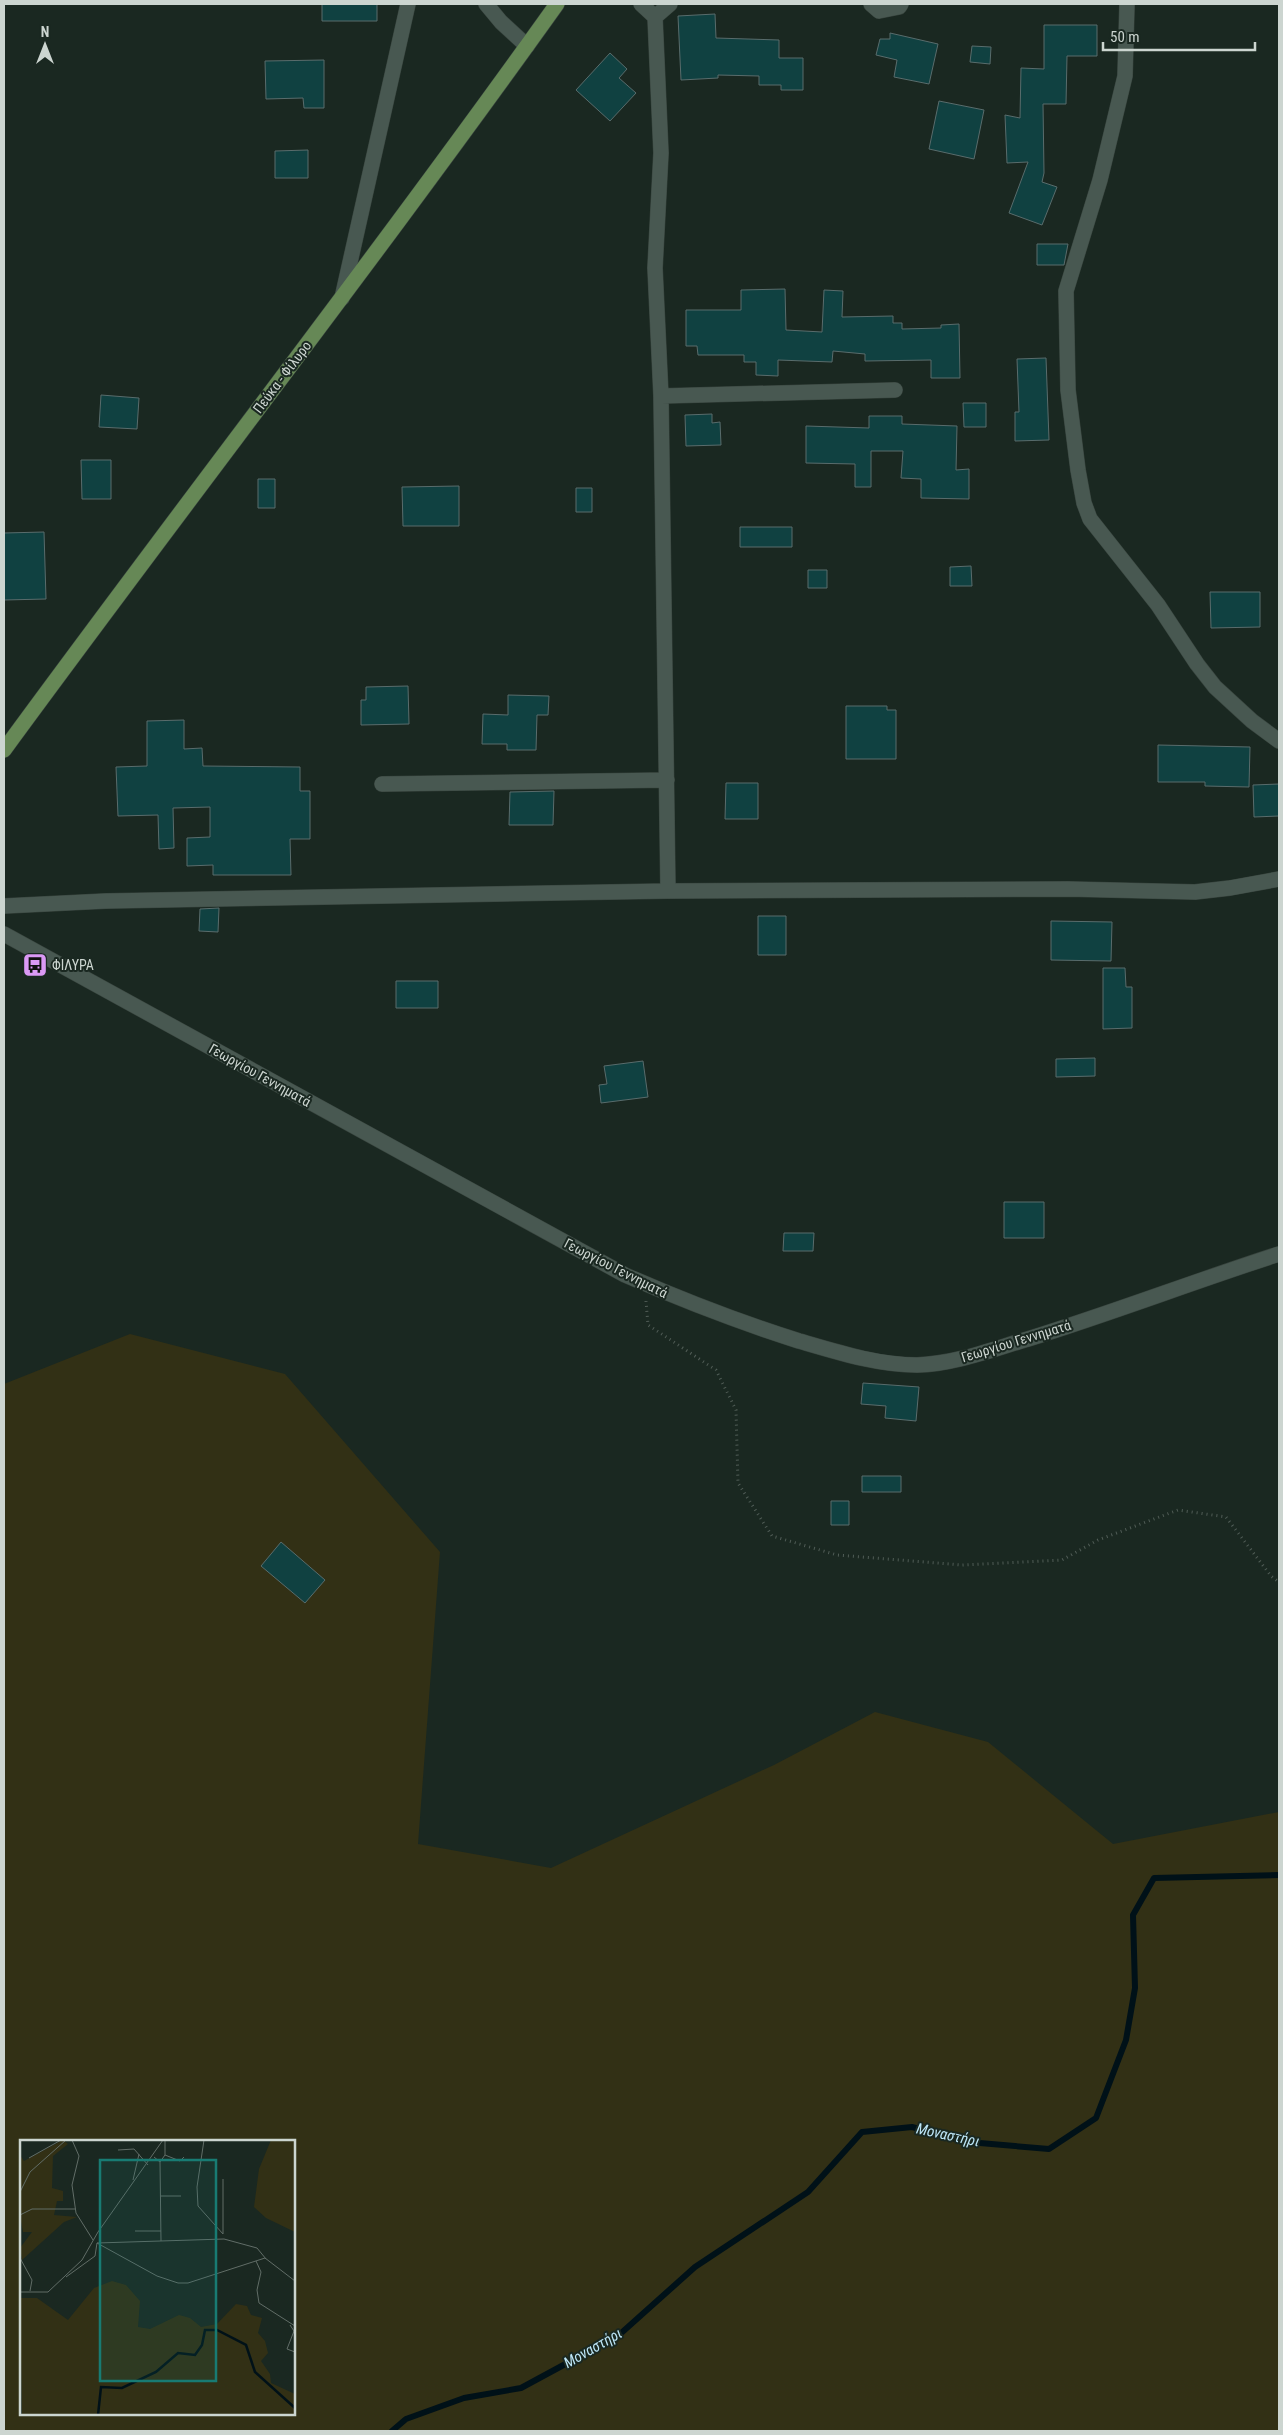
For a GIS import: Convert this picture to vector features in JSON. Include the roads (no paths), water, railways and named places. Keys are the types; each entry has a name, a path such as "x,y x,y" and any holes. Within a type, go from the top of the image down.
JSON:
{"main road":[{"name":"Πεύκα - Φίλυρο","path":"4,750 164,531 342,298 558,4"}],"street":[{"path":"342,298 408,4"},
{"path":"486,4 501,22 527,46"},
{"path":"641,4 655,17 661,153 655,268 660,396 668,891"},
{"path":"655,17 670,4"},
{"path":"871,4 879,11 899,7 901,4"},
{"path":"1127,4 1125,76 1100,180 1066,290 1068,390 1084,502 1090,519 1158,606 1197,664 1215,686 1252,721 1279,742"},
{"path":"660,396 895,390"},
{"path":"382,784 667,780"},
{"path":"4,906 106,900 668,891 1068,889 1178,892 1213,891 1279,879"},
{"name":"Γεωργίου Γεννηματά","path":"4,934 408,1157 645,1283 722,1315 818,1346 885,1362 918,1365 949,1361 1048,1332 1279,1254"}],"waterway":[{"name":"Μοναστήρι","path":"392,2431 406,2419 464,2398 521,2388 619,2335 695,2267 808,2192 862,2132 912,2127 968,2142 1049,2149 1096,2118 1126,2040 1135,1988 1133,1915 1154,1878 1279,1875"}],"place":[{"name":"ΦΙΛΥΡΑ","path":"35,965"}]}
